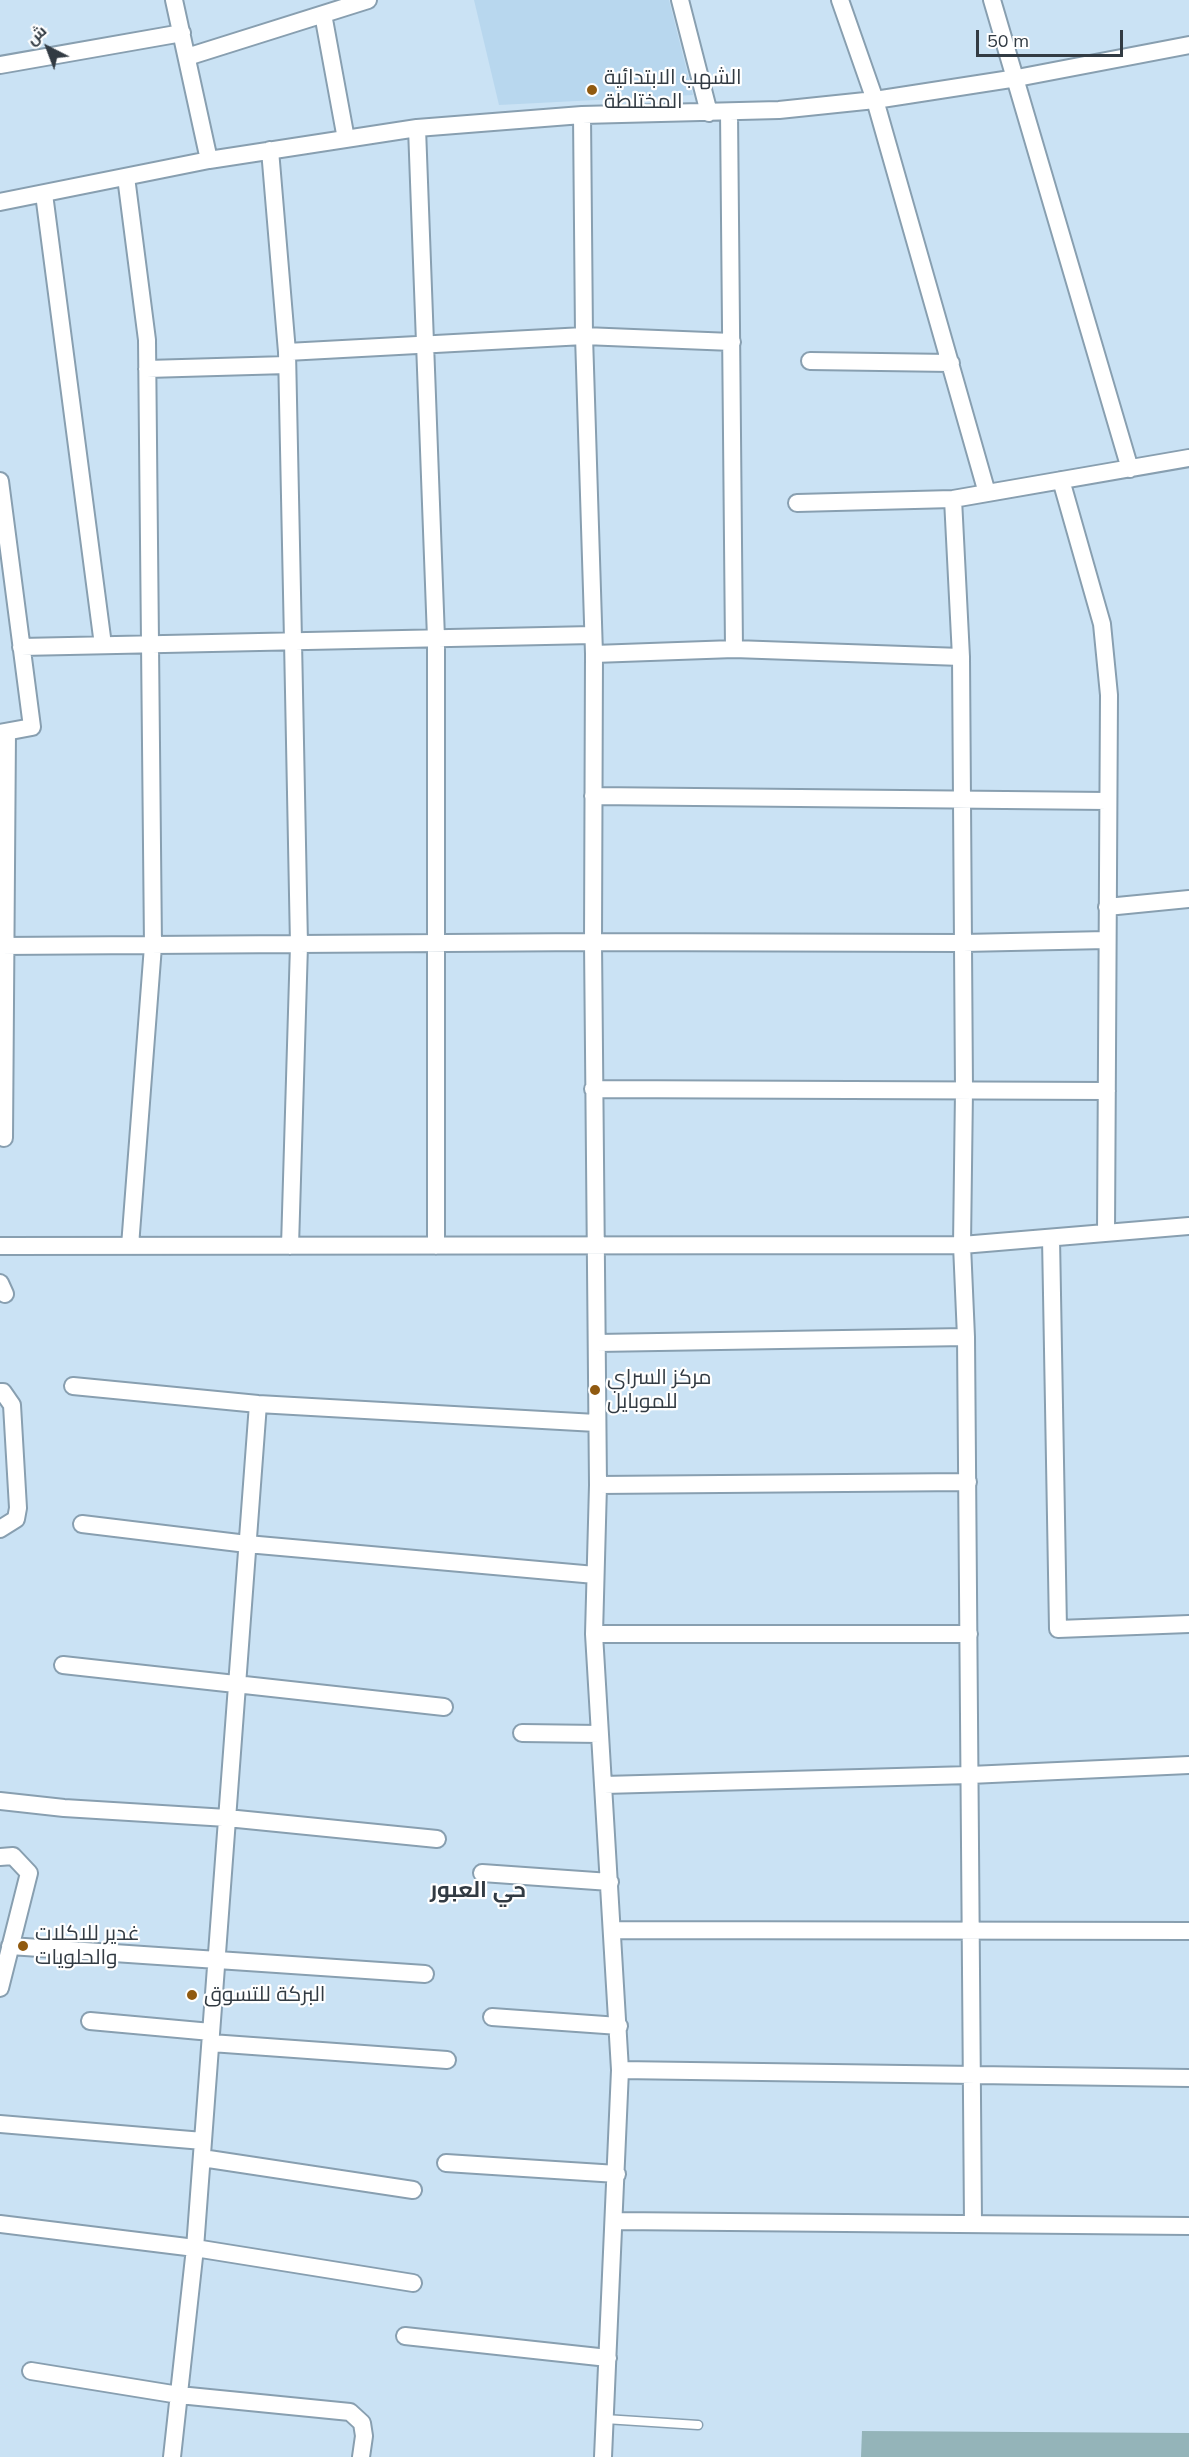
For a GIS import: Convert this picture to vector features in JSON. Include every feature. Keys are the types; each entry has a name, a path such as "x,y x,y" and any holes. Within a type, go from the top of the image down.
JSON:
{"street":[{"path":"174,0 209,160"},
{"path":"187,57 368,0"},
{"path":"680,0 709,113"},
{"path":"840,0 875,100 987,493"},
{"path":"992,0 1017,78 1130,468"},
{"path":"323,14 346,139"},
{"path":"0,65 182,33"},
{"path":"0,202 209,160 417,128 582,116 729,112 875,100 1017,78 1189,45"},
{"path":"729,112 734,650"},
{"path":"582,116 584,336 594,654 592,942 598,1485 594,1634 620,2070 603,2457"},
{"path":"417,128 436,638 436,1246"},
{"path":"270,150 287,359 299,945 290,1246"},
{"path":"126,177 147,340 153,946 130,1246"},
{"path":"44,194 102,645"},
{"path":"147,369 287,359 425,344 584,336 732,342"},
{"path":"810,361 951,363"},
{"path":"797,503 952,499 1130,468 1188,463"},
{"path":"1061,480 1102,624 1109,695 1106,1233"},
{"path":"0,481 32,727 3,732 4,1138"},
{"path":"952,499 961,657 964,1090 962,1245 968,1482 974,2224"},
{"path":"21,647 593,635"},
{"path":"594,654 734,650 961,657"},
{"path":"593,796 1108,801"},
{"path":"1107,907 1189,899"},
{"path":"3,946 592,942 963,943 1107,940"},
{"path":"594,1089 1107,1091"},
{"path":"0,1246 962,1245 1189,1226"},
{"path":"1051,1238 1058,1629 1189,1624"},
{"path":"597,1343 966,1337"},
{"path":"73,1386 258,1404 596,1423"},
{"path":"0,1392 3,1392 12,1406 18,1508 16,1519 0,1529"},
{"path":"172,2457 195,2248 258,1404"},
{"path":"598,1485 968,1482"},
{"path":"82,1524 248,1544 595,1575"},
{"path":"594,1634 969,1634"},
{"path":"63,1665 444,1707"},
{"path":"522,1733 600,1734"},
{"path":"604,1785 970,1776 1189,1765"},
{"path":"0,1801 64,1808 227,1818 437,1839"},
{"path":"0,1857 13,1856 29,1873 0,1988"},
{"path":"482,1873 610,1882"},
{"path":"613,1930 1189,1931"},
{"path":"10,1946 425,1974"},
{"path":"492,2017 619,2026"},
{"path":"90,2021 211,2038 447,2061"},
{"path":"620,2070 1189,2078"},
{"path":"0,2124 203,2141"},
{"path":"202,2158 413,2190"},
{"path":"446,2163 617,2174"},
{"path":"615,2221 1189,2226"},
{"path":"0,2224 195,2248 413,2283"},
{"path":"405,2336 608,2358"},
{"path":"31,2371 179,2395 350,2412 362,2423 364,2436 361,2457"}],"lane":[{"path":"605,2419 698,2425"}],"shaded area":[{"path":"474,0 669,0 693,95 499,105"}],"building":[{"path":"862,2431 1189,2433 1189,2457 861,2457"}],"place":[{"name":"الشهب الابتدائية المختلطة","path":"592,90"},
{"name":"مركز السراي للموبايل","path":"595,1390"},
{"name":"غدير للاكلات والحلويات","path":"23,1946"},
{"name":"البركة للتسوق","path":"192,1995"}],"district":[{"name":"حي العبور","path":"478,1890"}]}
